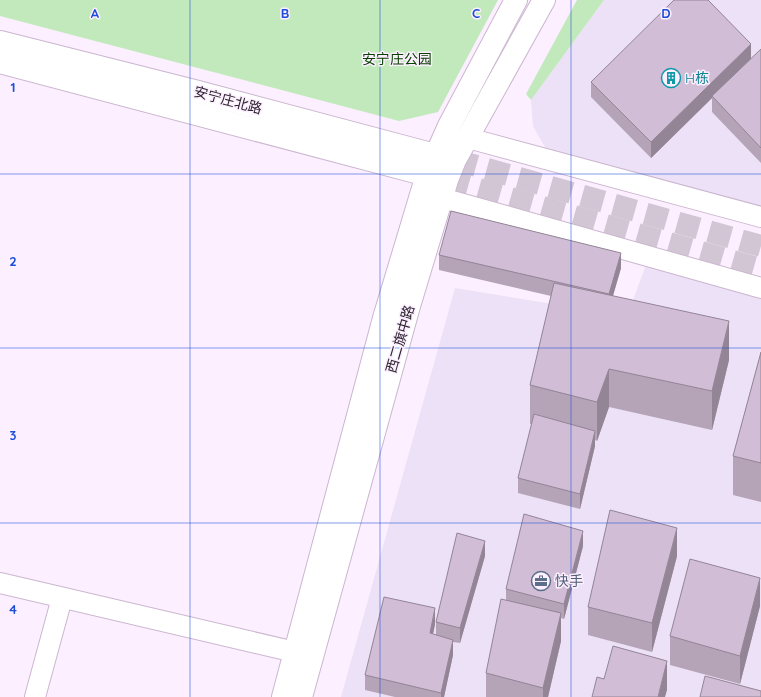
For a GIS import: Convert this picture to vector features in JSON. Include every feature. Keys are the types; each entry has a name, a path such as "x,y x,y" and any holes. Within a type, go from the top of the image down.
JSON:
{"main road":[{"name":"西二旗中路","path":"283,697 384,318 438,184 446,158 449,126 516,0"},
{"name":"西二旗中路","path":"446,158 468,138 544,0"},
{"name":"安宁庄北路","path":"0,42 190,90 446,158"},
{"name":"安宁庄北路","path":"0,62 438,184"},
{"name":"西二旗中路","path":"302,697 408,306 432,258 438,184"}],"street":[{"path":"468,138 761,217"},
{"path":"438,184 761,288"},
{"path":"0,583 295,652"},
{"path":"35,697 62,598"}],"shaded area":[{"path":"604,0 761,0 761,210 546,149 533,126 531,100"},
{"path":"646,265 761,298 761,697 341,697 455,288 627,316"}],"green space":[{"name":"安宁庄公园","path":"0,0 498,0 438,112 399,121 0,16"},
{"path":"577,0 604,0 531,100 526,94"}],"building":[{"name":"H栋","path":"674,0 708,0 751,44 651,142 591,82"},
{"path":"761,49 761,148 712,96"},
{"path":"451,211 621,253 609,294 439,255"},
{"path":"554,283 729,321 712,391 609,369 597,402 530,385"},
{"path":"761,352 761,463 733,456"},
{"path":"534,414 595,431 580,494 518,478"},
{"path":"610,510 677,528 652,623 588,607"},
{"path":"524,514 583,531 564,604 506,589"},
{"path":"457,533 485,541 460,628 436,622"},
{"path":"690,559 760,578 740,656 670,636"},
{"path":"384,597 435,608 430,633 453,640 441,693 365,675"},
{"path":"501,599 561,613 543,688 486,673"},
{"path":"613,646 667,661 658,697 592,697 597,677 604,679"},
{"path":"705,676 761,691 761,697 700,697"}],"tunnel":[{"path":"455,160 761,246"},
{"path":"447,180 761,269"}],"place":[{"name":"H栋","path":"671,78"},
{"name":"快手","path":"541,581"}]}
